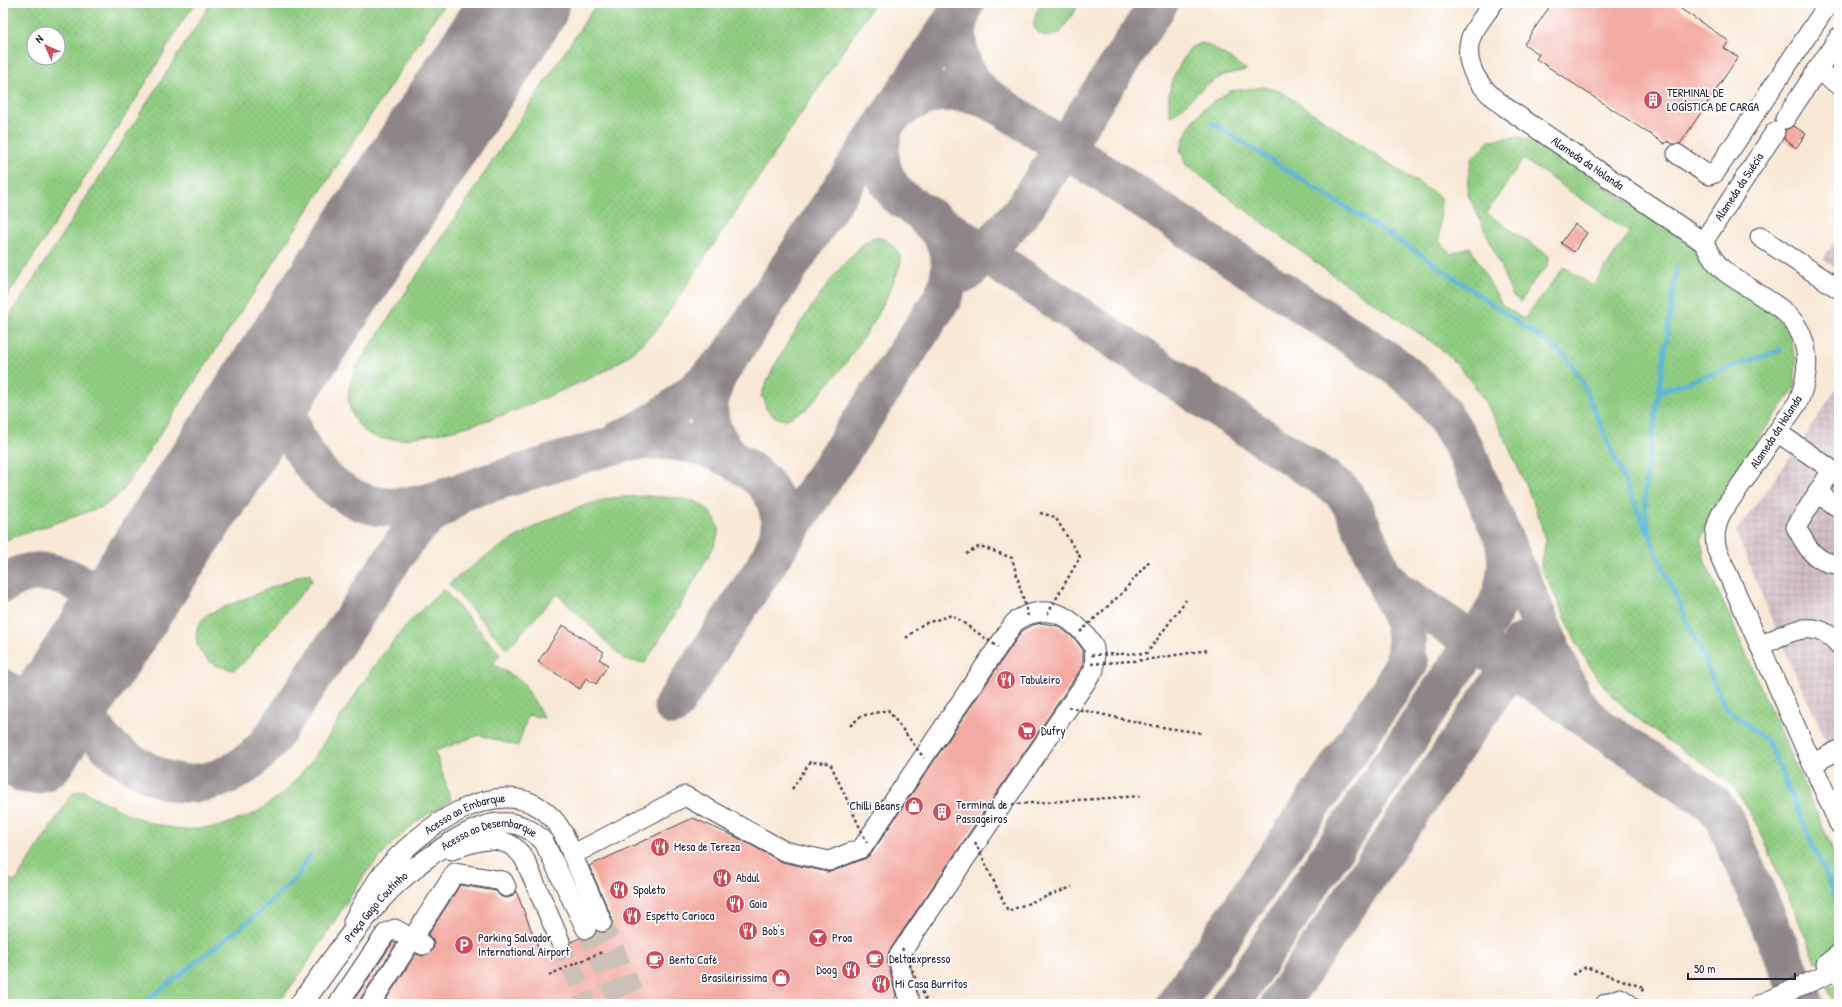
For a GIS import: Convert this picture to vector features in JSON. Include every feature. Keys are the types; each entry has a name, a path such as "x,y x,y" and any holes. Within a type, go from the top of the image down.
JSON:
{"main road":[{"name":"Praça Gago Coutinho","path":"301,1004 327,966 379,899 414,868"}],"lane":[{"name":"Alameda da Holanda","path":"1493,3 1477,26 1472,37 1469,58 1473,71 1486,92 1505,107 1703,242 1720,268 1782,310 1799,331 1804,343 1808,365 1804,388 1798,402 1722,512 1715,532 1717,550 1839,824"},
{"path":"1677,154 1705,173 1709,175 1715,173 1829,3"},
{"name":"Alameda da Suécia","path":"1703,242 1839,37"},
{"path":"1816,70 1839,85"},
{"path":"1760,237 1839,290"},
{"path":"1777,432 1832,470 1796,527 1807,549 1828,564 1839,564"},
{"path":"1818,493 1839,508"},
{"path":"572,855 685,796 784,851 830,861 862,848 1014,623 1039,612 1058,614 1080,631 1094,646 1092,659 1094,670 898,957 907,995 911,1004"},
{"path":"1760,646 1794,630 1811,628 1822,631 1832,637 1839,645"},
{"path":"1813,763 1839,750"},
{"name":"Acesso ao Embarque","path":"327,966 370,892 384,873 412,844 428,831 458,812 488,800 499,798 522,799 540,808 549,814 561,830 572,855 594,925"},
{"name":"Acesso ao Desembarque","path":"414,868 454,839 470,830 500,823 514,823 526,827 536,833 544,842 594,925"},
{"name":"Praça Gago Coutinho","path":"414,868 456,848 476,842 488,840 506,842 519,851 525,860 560,941"},
{"path":"370,1004 418,942 455,873 503,881 506,887"},
{"path":"343,1003 386,933 395,929 418,942"},
{"path":"1835,972 1827,972 1826,964 1839,954"},
{"path":"1760,1004 1835,972"},
{"path":"1605,1004 1620,998 1633,1001"}],"path":[{"path":"1040,513 1055,517 1080,557 1049,613"},
{"path":"966,554 980,546 1012,558 1028,616"},
{"path":"1080,631 1122,594 1151,559"},
{"path":"1092,659 1147,653 1186,600"},
{"path":"906,638 923,624 952,615 998,647"},
{"path":"1092,659 1145,660 1208,650"},
{"path":"1069,707 1155,726 1201,733"},
{"path":"850,726 861,716 888,710 924,758"},
{"path":"792,789 810,762 830,763 867,843"},
{"path":"1000,806 1141,796"},
{"path":"975,842 1008,911 1072,887"},
{"path":"902,948 928,1004"},
{"path":"549,975 602,952"},
{"path":"1573,975 1586,967 1644,988 1633,1001"}],"shaded area":[{"path":"1839,235 1839,270 1823,259"},
{"path":"1839,383 1839,769 1783,647 1736,532 1804,438"}],"green space":[{"path":"3,3 196,3 182,22 138,96 3,303"},
{"path":"211,3 445,3 121,493 105,506 3,541 3,327"},
{"path":"597,3 875,3 656,331 634,351 613,366 593,377 530,404 477,424 440,433 390,440 368,434 358,425 350,407 349,394 351,380 357,366"},
{"path":"1041,3 1080,3 1060,33 1047,37 1037,31 1034,27 1036,14"},
{"path":"1202,43 1214,48 1247,70 1224,75 1205,86 1175,114 1170,116 1169,97 1173,80 1191,47"},
{"path":"1264,87 1280,91 1441,198 1439,241 1451,254 1470,247 1502,305 1524,319 1564,267 1593,286 1630,232 1523,159 1486,213 1549,256 1548,266 1529,286 1521,302 1512,295 1491,243 1467,193 1471,159 1490,140 1519,136 1559,155 1679,235 1773,313 1788,331 1796,359 1794,389 1756,442 1708,517 1701,540 1705,562 1839,864 1839,940 1834,952 1825,959 1816,962 1762,835 1742,798 1732,785 1638,719 1605,687 1591,668 1575,639 1542,571 1541,562 1545,542 1529,492 1496,421 1475,387 1463,372 1433,343 1323,268 1186,165 1180,150 1188,128 1203,109 1230,91"},
{"path":"874,237 884,239 891,244 902,259 896,276 877,317 845,364 807,409 785,420 775,417 766,409 764,398 761,397 767,381 778,360 792,336 827,285 845,263 861,247"},
{"path":"649,496 690,500 702,505 711,514 716,522 718,533 711,552 681,605 645,663 625,660 557,594 507,649 449,584 484,557 503,545 541,523 561,514 582,506 608,499"},
{"path":"304,574 310,574 312,581 245,661 234,670 215,665 203,655 196,641 196,634 202,620 208,614"},
{"path":"443,589 500,654 493,664 523,682 544,718 528,715 518,746 479,735 435,751 451,800 416,822 393,843 365,874 305,967 278,1004 3,1004 3,875 15,882 72,794 82,790 123,812 151,823 182,830 218,827 254,814 284,793 312,761 378,660 408,623"},
{"path":"1839,984 1839,1004 1835,1004 1828,987"}],"building":[{"name":"TERMINAL DE LOGÍSTICA DE CARGA","path":"1552,3 1672,3 1729,41 1724,48 1738,57 1680,144 1673,144 1667,141 1665,144 1536,59 1539,54 1524,44"},
{"path":"1794,126 1806,134 1796,148 1784,139 1785,130"},
{"path":"1575,224 1587,233 1574,252 1561,243"},
{"name":"Terminal de Passageiros","path":"1042,623 1058,626 1075,639 1083,650 1083,666 889,951 887,960 896,996 890,1004 383,1004 416,954 423,956 432,951 434,945 433,940 428,935 460,885 496,891 500,896 505,898 511,897 516,891 541,955 554,950 558,952 564,951 569,948 571,942 580,938 590,939 596,931 606,932 611,928 613,923 612,918 589,866 693,818 738,838 782,862 827,872 866,858 871,854 1022,631 1033,625"},
{"path":"563,625 604,652 599,659 608,665 596,684 586,678 580,689 538,662"},
{"path":"393,942 397,943 361,998 359,1004 351,1004"}],"waterway":[{"path":"1212,123 1423,256 1554,347 1568,359 1582,382 1648,534"},
{"path":"1677,267 1645,487 1646,515 1652,543 1725,707 1768,742 1836,898"},
{"path":"1659,392 1781,350"},
{"path":"142,1004 259,913 297,876 309,856"}],"taxiway":[{"path":"965,3 960,15 958,28 957,40 959,52 962,64 968,75 975,86 984,95 1390,362 1414,381 1434,402 1451,425 1466,452 1573,699 1585,715 1596,724"},
{"path":"966,273 1023,210 1159,3"},
{"path":"732,459 717,438 709,418 710,397 719,373 960,9"},
{"path":"892,116 903,107 916,100 942,92 969,94 996,104"},
{"path":"885,124 880,145 881,163 887,180 899,197 1343,492 1353,507 1404,624 1406,632 1405,655 1401,669 1393,684"},
{"path":"673,706 942,299 949,277 950,256 942,237 927,219"},
{"path":"323,305 295,357 287,392 288,410 293,429 309,460 327,480 349,496 373,505 386,507 410,506 433,502 618,444 653,440 685,443 717,452 731,459 758,477 769,489 777,504 780,530 775,546 764,569"},
{"path":"620,440 648,425 674,408 698,388 720,366"},
{"path":"99,642 86,675 85,697 89,717 93,726 104,741 127,760 162,779 174,782 189,783 217,779 241,767 253,759 263,749 272,738 407,538 426,518 452,500"},
{"path":"1230,1004 1495,610 1502,593 1506,575 1507,566 1505,547"},
{"path":"3,584 19,576 34,572 49,573 79,583 121,609"},
{"path":"1386,578 1395,589 1715,806 1726,822 1804,1004"},
{"path":"1280,1004 1510,667 1521,643"},
{"path":"1176,1004 1409,663"},
{"path":"3,688 49,720"}],"runway":[{"path":"32,746 521,3"}],"tunnel":[{"path":"602,922 639,1004"},
{"path":"586,929 619,1004"},
{"path":"560,941 587,1004"}],"place":[{"name":"TERMINAL DE LOGÍSTICA DE CARGA","path":"1653,100"},
{"name":"Tabuleiro","path":"1006,680"},
{"name":"Dufry","path":"1027,731"},
{"name":"Chilli Beans","path":"914,806"},
{"name":"Terminal de Passageiros","path":"942,812"},
{"name":"Mesa de Tereza","path":"660,847"},
{"name":"Abdul","path":"722,878"},
{"name":"Spoleto","path":"619,890"},
{"name":"Goia","path":"735,904"},
{"name":"Espetto Carioca","path":"632,916"},
{"name":"Bob's","path":"748,931"},
{"name":"Proa","path":"818,938"},
{"name":"Parking Salvador International Airport","path":"464,945"},
{"name":"Deltaexpresso","path":"875,959"},
{"name":"Bento Café","path":"655,960"},
{"name":"Doog","path":"851,970"},
{"name":"Brasileirissima","path":"781,978"},
{"name":"Mi Casa Burritos","path":"881,984"}]}
